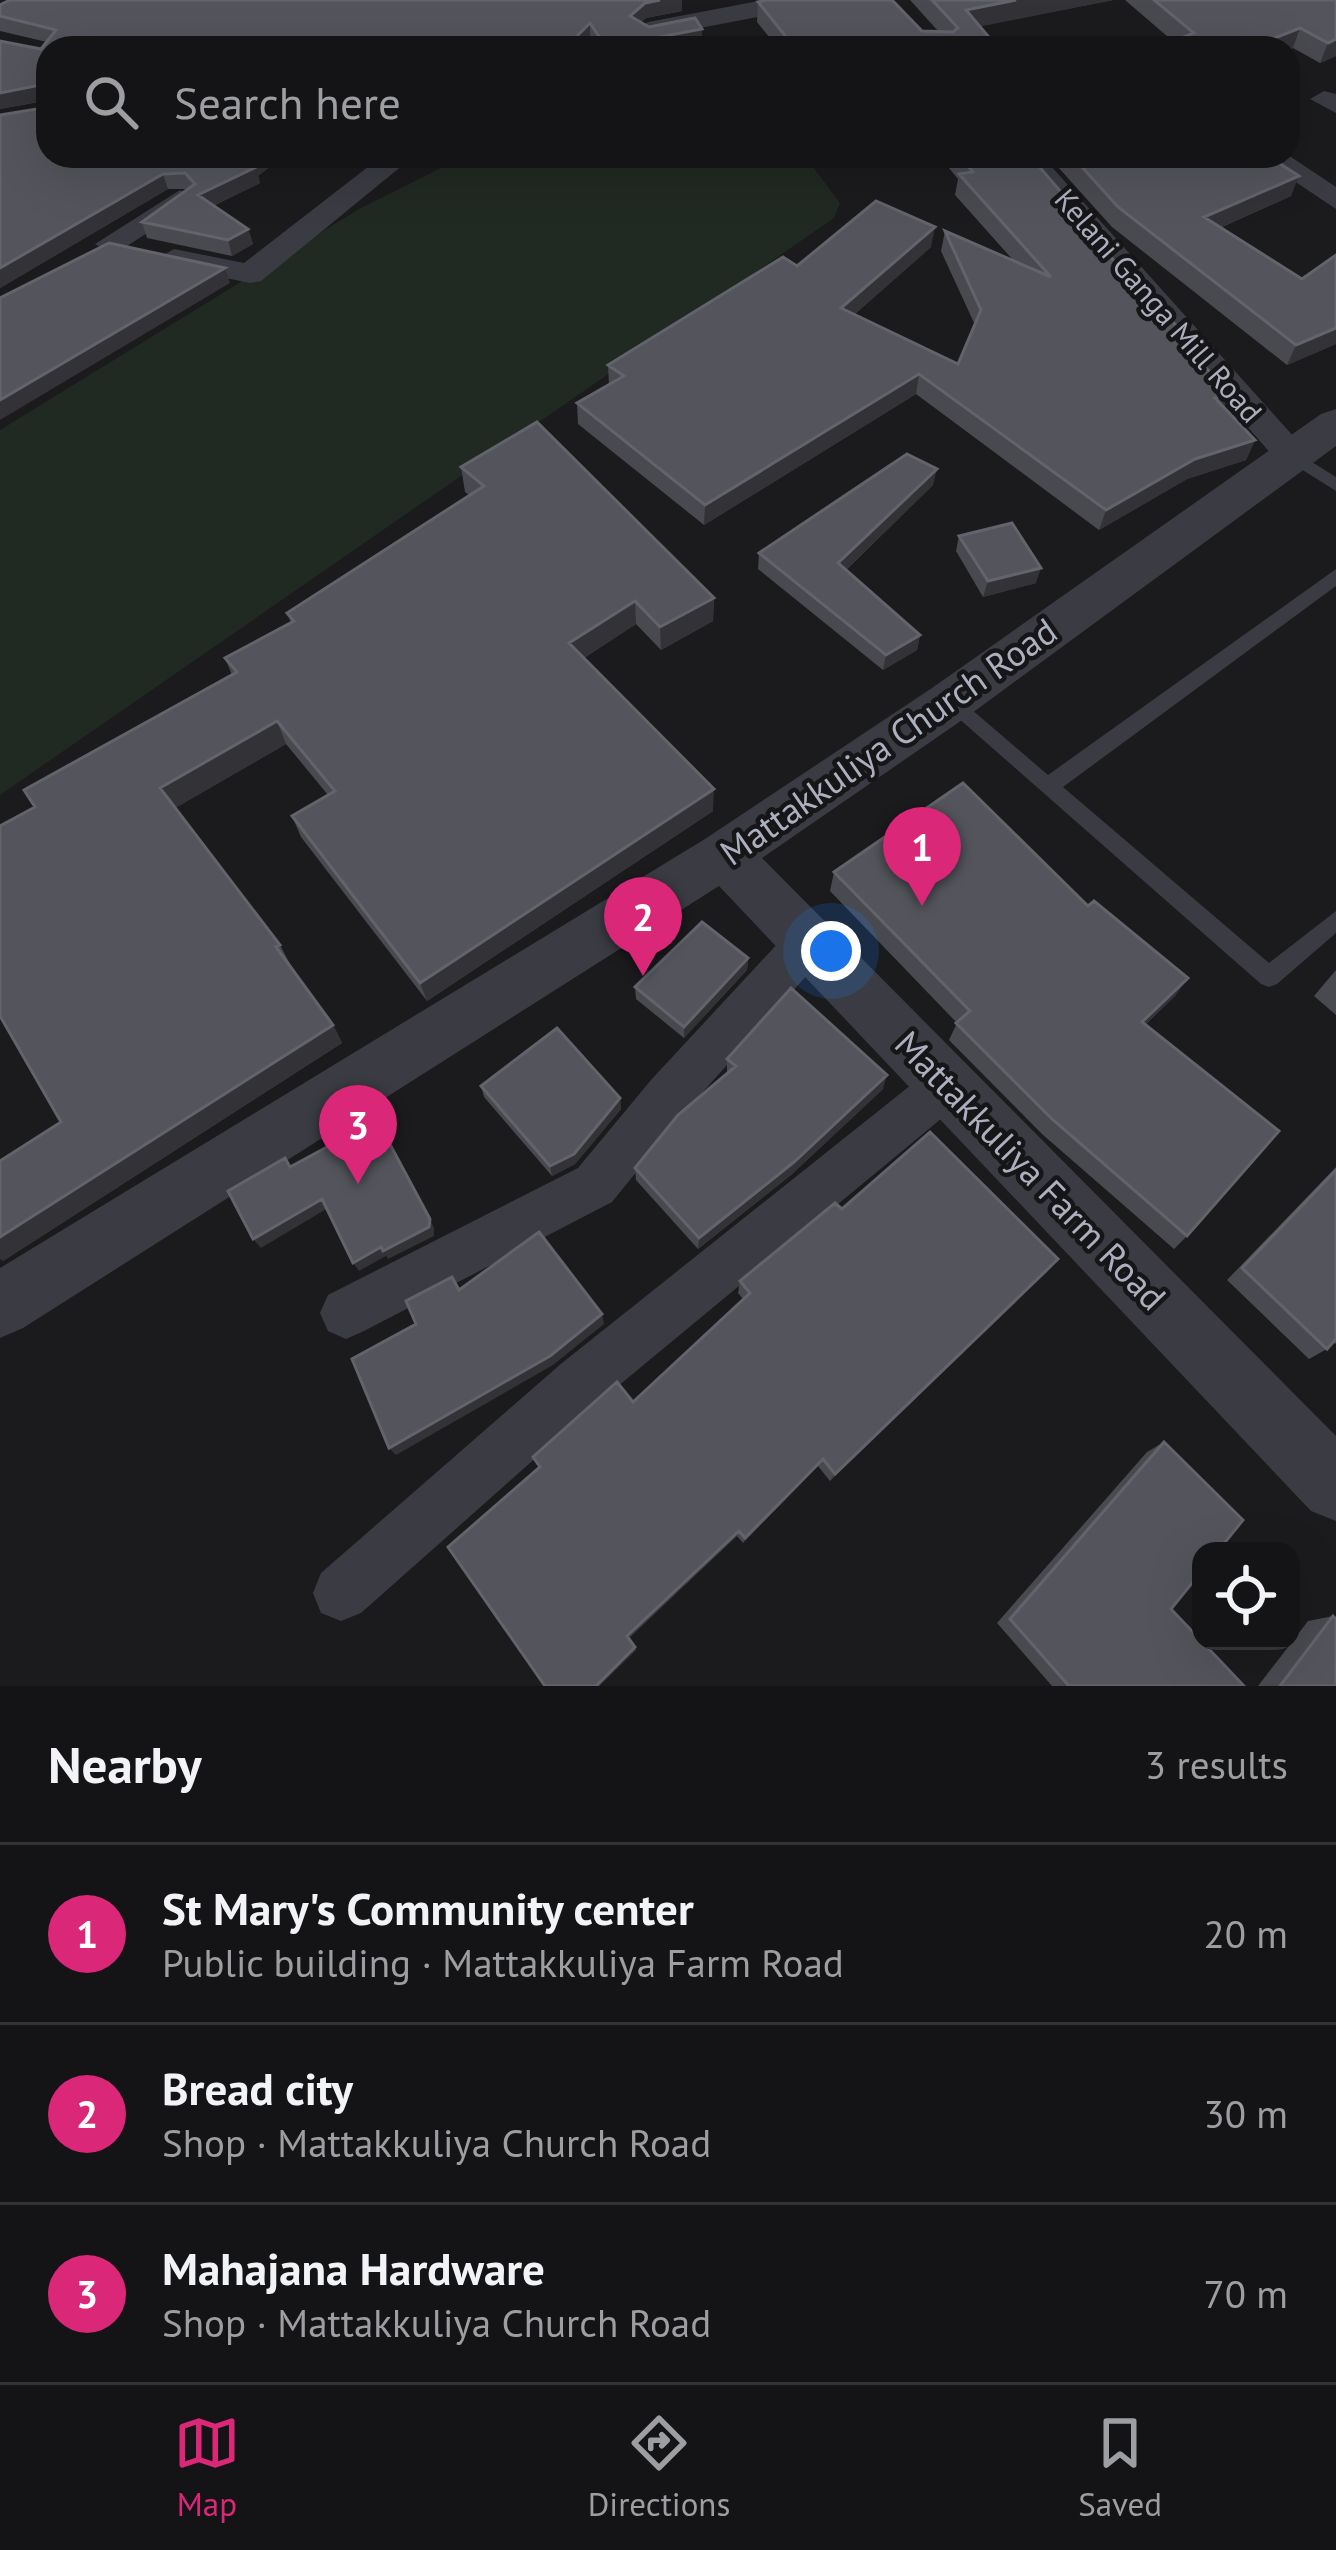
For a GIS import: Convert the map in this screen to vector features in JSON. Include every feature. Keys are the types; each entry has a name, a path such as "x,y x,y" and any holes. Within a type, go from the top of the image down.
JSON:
{"street":[{"path":"628,0 651,36"},
{"path":"665,36 804,0"},
{"path":"180,199 100,249 250,274 385,168"},
{"name":"Kelani Ganga Mill Road","path":"1039,168 1314,470"},
{"path":"1289,168 1336,200"},
{"name":"Mattakkuliya Church Road","path":"0,1305 724,855 950,702 1314,470 1336,424"},
{"name":"Mattakkuliya Farm Road","path":"724,855 1336,1486"},
{"path":"346,1313 595,1185 668,1096 809,941"},
{"path":"341,1593 581,1382 948,1084"}],"lane":[{"path":"1047,787 1336,576"},
{"path":"950,702 1269,977 1336,920"}],"shaded area":[{"path":"441,168 814,168 840,203 834,218 0,795 0,430 359,209"}],"building":[{"path":"10,0 660,0 645,3 630,16 649,27 695,18 702,29 665,36 599,36 590,23 577,36 51,36 56,30 0,16 0,5"},
{"path":"892,0 922,31 953,32 958,28 932,0 1016,0 966,10 988,36 785,36 758,2"},
{"path":"1154,0 1336,0 1336,39 1328,43 1300,28 1280,36 1186,36 1194,33"},
{"path":"0,41 36,48 36,86 0,93"},
{"path":"36,109 36,168 254,168 198,195 248,229 228,240 142,222 195,184 185,173 163,174 0,268 0,115"},
{"path":"970,168 1040,168 1061,192 1055,199 1194,344 1185,346 1230,393 1215,398 1255,440 1195,459 1106,510 919,374 705,505 577,403 624,376 608,365 783,257 797,266 876,201 935,227 841,308 958,364 981,310 945,231 1051,277 959,174 973,172"},
{"path":"1083,168 1287,168 1299,176 1204,217 1302,279 1336,255 1336,328 1296,345 1118,207"},
{"path":"109,243 225,268 0,400 0,298"},
{"path":"537,422 714,598 660,627 635,601 569,643 714,789 420,983 292,816 335,791 277,721 160,788 280,945 276,947 333,1025 0,1237 0,1161 61,1122 0,1016 0,826 35,807 24,790 237,672 225,658 294,621 287,613 484,486 461,467"},
{"path":"907,454 937,469 838,563 920,635 886,655 759,553"},
{"path":"1012,523 1041,568 988,581 959,536"},
{"path":"963,783 1088,906 1094,901 1188,978 1142,1022 1279,1131 1187,1236 1052,1119 956,1023 970,1011 834,872"},
{"path":"702,922 748,958 684,1027 635,987"},
{"path":"791,988 887,1075 794,1162 699,1238 635,1168 678,1115 736,1066 727,1059"},
{"path":"557,1028 620,1098 574,1154 550,1166 481,1086"},
{"path":"377,1120 430,1219 429,1227 353,1263 322,1199 253,1239 228,1191 285,1158 290,1167"},
{"path":"930,1132 1058,1259 835,1474 823,1459 745,1538 739,1531 627,1636 635,1647 596,1686 545,1686 448,1547 540,1467 533,1457 617,1382 633,1402 750,1293 740,1281 835,1203 842,1209"},
{"path":"1336,1170 1336,1339 1327,1349 1242,1268"},
{"path":"539,1232 602,1314 550,1356 389,1448 352,1359 416,1324 406,1301 452,1277 459,1290"},
{"path":"1164,1442 1243,1520 1225,1542 1192,1542 1192,1583 1171,1609 1192,1631 1192,1650 1210,1650 1244,1686 1069,1686 1010,1619"},
{"path":"1333,1616 1336,1686 1280,1686"}],"place":[{"name":"St Mary's Community center","path":"922,906"},
{"name":"Bread city","path":"643,976"},
{"name":"Mahajana Hardware","path":"358,1184"}]}
